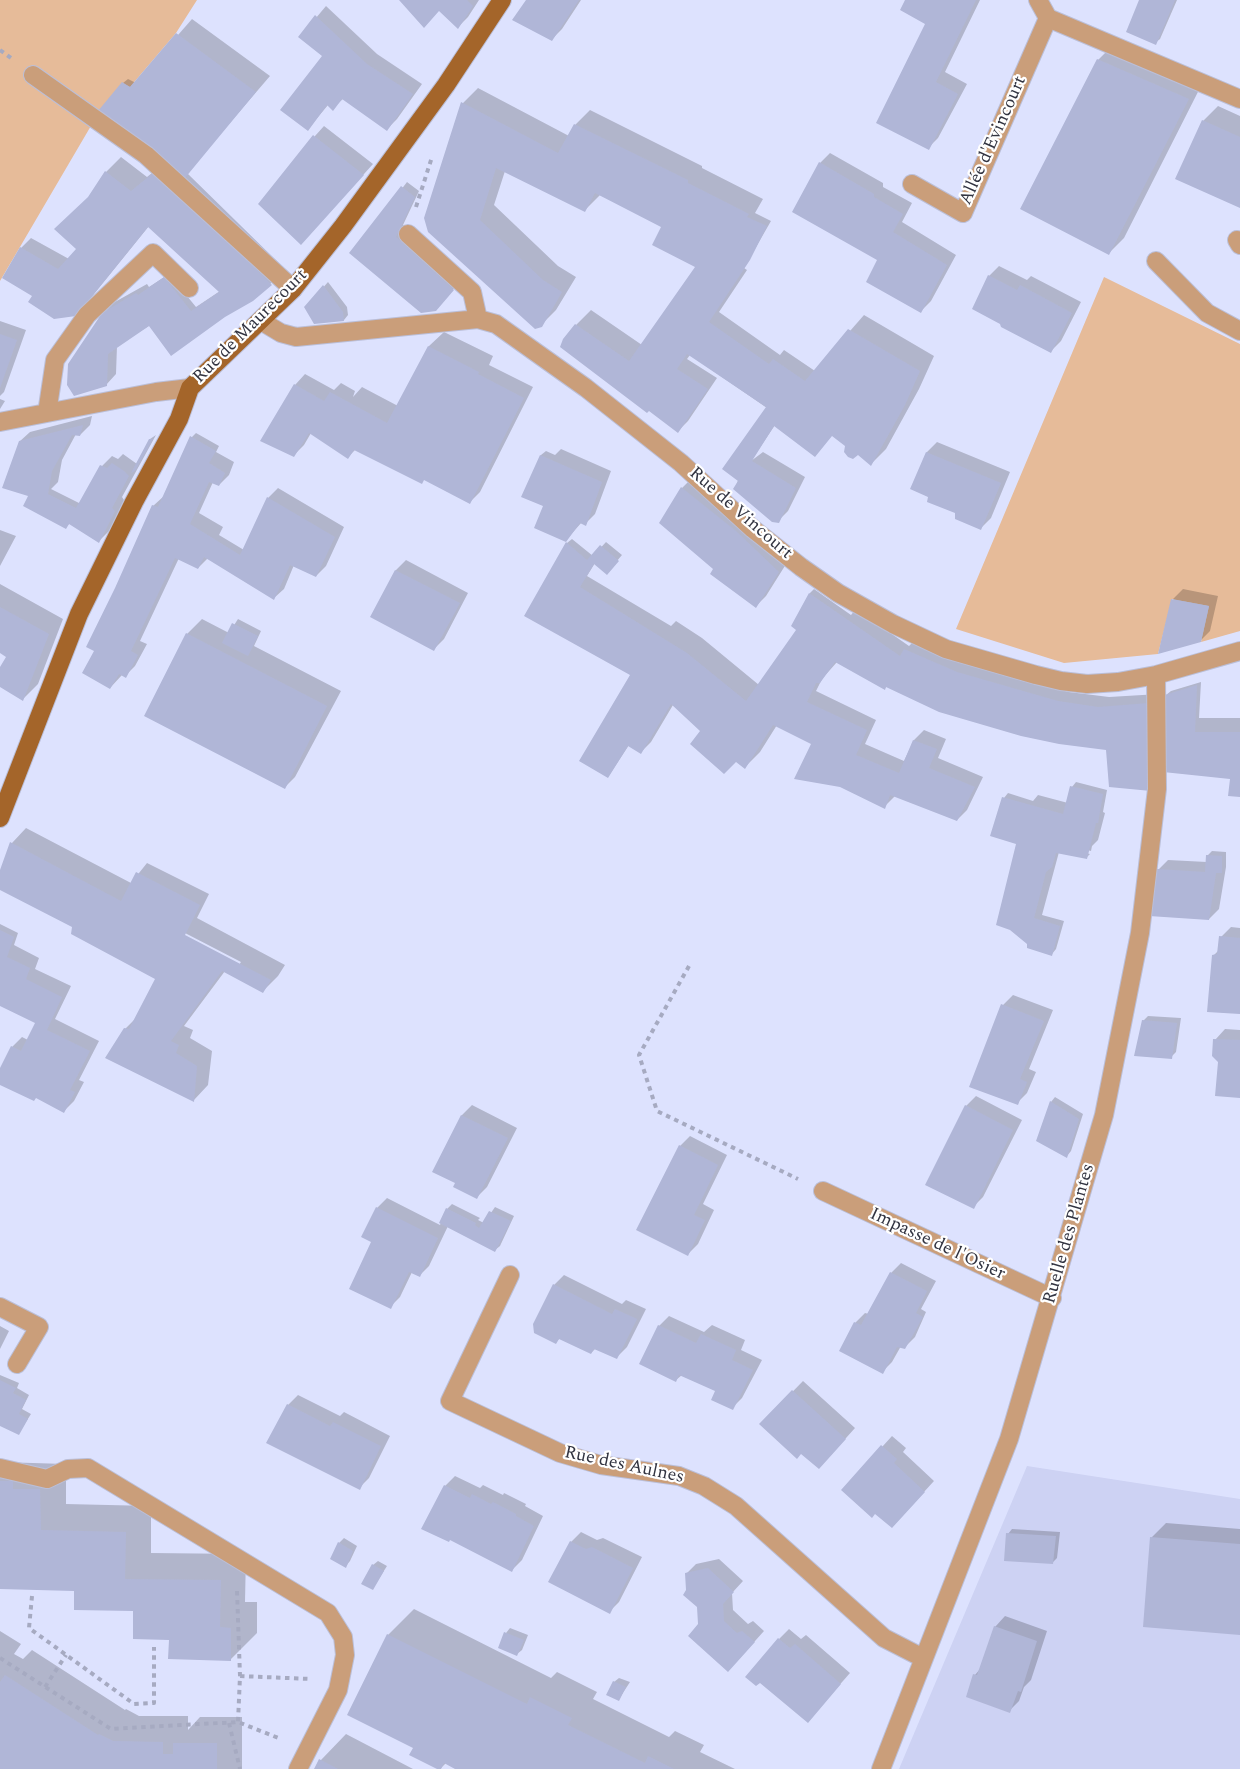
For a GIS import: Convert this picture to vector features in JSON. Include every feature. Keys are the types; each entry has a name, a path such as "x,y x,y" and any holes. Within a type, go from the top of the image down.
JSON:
{"main road":[{"name":"Rue de Maurecourt","path":"0,818 79,614 134,502 179,419 190,388 293,289 387,169 502,0"}],"street":[{"path":"1038,0 1048,18 1240,99"},
{"name":"Allée d'Evincourt","path":"912,184 963,213 1048,18"},
{"path":"33,75 146,155 293,289"},
{"path":"408,234 472,292 478,319"},
{"path":"47,413 55,360 87,315 153,253 189,288"},
{"path":"1156,261 1207,314 1240,331"},
{"name":"Rue de Vincourt","path":"261,321 281,333 296,337 478,319 496,324 586,388 681,463 753,529 801,567 838,593 893,624 946,649 1061,681 1087,684 1118,682 1155,675 1240,651"},
{"path":"0,423 190,388"},
{"name":"Ruelle des Plantes","path":"881,1769 1009,1439 1104,1115 1140,933 1157,789 1155,675"},
{"name":"Impasse de l'Osier","path":"823,1191 1052,1298"},
{"name":"Rue des Aulnes","path":"510,1275 450,1401 560,1453 601,1465 679,1476 704,1486 736,1506 884,1638 923,1658"},
{"path":"0,1307 39,1327 17,1365"},
{"path":"0,1468 46,1479 68,1469 88,1468 328,1613 344,1637 345,1655 338,1689 298,1769"}],"path":[{"path":"689,966 639,1055 657,1111 823,1191"},
{"path":"238,1560 240,1676 238,1722"},
{"path":"32,1596 29,1628 134,1704 154,1703 154,1647"},
{"path":"45,1687 66,1655"},
{"path":"0,1658 111,1730 238,1722 308,1750"},
{"path":"240,1676 318,1679 338,1689"},
{"path":"229,1723 240,1769"}],"shaded area":[{"path":"0,0 197,0 176,33 130,87 122,83 95,119 0,281"},
{"path":"1104,277 1240,344 1240,631 1201,642 1209,606 1172,599 1158,654 1064,663 956,629"},
{"path":"1027,1466 1240,1499 1240,1769 899,1769"}],"building":[{"path":"399,0 467,0 473,6 458,29 439,11 424,28"},
{"path":"526,0 579,0 552,41 512,20"},
{"path":"905,0 976,0 936,82 958,94 929,150 876,123 925,24 900,10"},
{"path":"1139,0 1175,0 1156,45 1126,32"},
{"path":"315,15 367,64 413,94 387,131 342,99 333,111 327,105 308,131 280,110 322,56 298,37"},
{"path":"176,33 256,92 185,178 153,150 98,111 122,82 130,87"},
{"path":"1097,59 1189,99 1109,255 1020,209"},
{"path":"461,102 558,153 574,124 688,180 688,183 749,214 747,217 767,226 750,260 709,322 769,364 773,359 805,381 848,329 920,371 905,405 871,466 858,455 853,459 848,457 844,452 845,446 832,436 815,457 774,426 752,461 796,488 779,523 772,522 733,489 738,481 722,469 766,407 687,354 677,369 708,389 678,433 649,411 647,413 560,347 563,339 575,324 629,361 695,267 652,245 661,227 595,193 585,212 496,168 480,220 543,280 562,292 542,327 535,329 428,232 424,218"},
{"path":"1202,120 1240,137 1240,208 1175,179"},
{"path":"313,135 364,175 301,245 258,204"},
{"path":"819,162 903,214 893,232 947,265 921,313 866,282 877,260 792,212"},
{"path":"105,171 131,191 153,173 177,191 272,285 253,301 225,317 171,356 149,326 108,354 107,386 74,396 67,385 68,364 102,313 136,293 138,295 164,277 191,311 219,292 148,227 76,316 54,319 28,302 32,296 2,278 20,247 58,269 76,249 54,229 88,197"},
{"path":"401,186 415,197 396,237 454,290 436,311 421,313 349,253"},
{"path":"988,275 1017,290 1020,285 1072,313 1051,353 972,309"},
{"path":"323,285 343,312 344,321 314,324 304,307"},
{"path":"0,334 17,340 0,388"},
{"path":"428,346 524,398 470,504 424,480 422,484 354,450 348,459 309,433 294,457 260,441 294,384 324,401 330,392 387,423"},
{"path":"83,425 80,436 72,435 52,471 48,494 76,508 100,465 107,468 112,463 124,471 129,476 112,508 115,511 99,543 69,524 66,529 23,506 28,496 2,488 19,441"},
{"path":"190,436 216,451 209,463 225,473 219,486 209,482 190,524 240,555 267,497 335,537 316,577 290,565 274,600 204,557 198,569 175,558 131,651 138,655 126,678 119,674 110,689 82,673 94,651 86,647 152,505 158,507"},
{"path":"149,439 153,439 135,471 131,473"},
{"path":"926,452 1001,483 981,530 955,519 955,513 927,502 928,497 910,489"},
{"path":"540,455 602,482 586,526 580,523 566,542 534,528 543,506 521,497"},
{"path":"681,487 736,531 779,572 756,608 710,574 713,569 659,523"},
{"path":"566,542 587,560 600,545 619,561 607,575 594,564 580,587 687,653 746,701 796,630 791,626 809,593 900,656 904,649 957,672 1058,701 1098,707 1149,703 1151,791 1109,787 1106,750 1021,736 939,712 886,687 885,690 835,662 820,683 816,683 807,702 867,730 856,755 899,773 913,740 937,749 929,768 975,787 957,821 890,795 885,809 840,787 794,779 811,744 773,725 745,769 736,762 724,774 690,744 700,731 671,704 641,754 628,746 608,778 579,761 630,675 524,616"},
{"path":"395,570 460,603 434,651 370,617"},
{"path":"1171,599 1209,606 1201,642 1158,654"},
{"path":"0,607 49,634 23,701 0,687 0,667 6,657 0,653"},
{"path":"232,623 258,636 248,656 222,643"},
{"path":"186,633 327,706 285,789 144,716"},
{"path":"1197,685 1195,732 1240,732 1240,797 1228,796 1230,779 1163,772 1165,695"},
{"path":"1070,786 1103,794 1098,823 1096,823 1087,859 1056,853 1052,867 1046,872 1034,918 1060,926 1052,956 1027,948 1027,944 1010,930 996,925 1016,844 990,836 1002,797 1063,814"},
{"path":"10,842 121,901 136,872 200,905 185,935 271,980 263,993 222,971 171,1041 179,1045 176,1053 197,1066 194,1102 105,1058 124,1028 129,1029 155,979 71,934 72,927 0,890 0,870"},
{"path":"1206,855 1222,856 1222,873 1216,873 1209,920 1149,916 1157,869 1205,872"},
{"path":"0,930 14,937 7,957 30,968 26,979 62,997 47,1030 90,1051 70,1090 75,1092 64,1113 36,1098 34,1101 0,1085 0,1068 11,1046 21,1051 35,1023 0,1006"},
{"path":"1219,936 1240,938 1240,1014 1207,1012 1212,955 1217,954"},
{"path":"1001,1004 1044,1021 1020,1079 1027,1082 1018,1105 969,1087"},
{"path":"1142,1020 1177,1023 1172,1059 1134,1056"},
{"path":"1213,1039 1240,1040 1240,1098 1215,1096 1218,1062 1212,1056"},
{"path":"1050,1101 1079,1119 1067,1158 1036,1141"},
{"path":"965,1105 1013,1130 974,1209 925,1185"},
{"path":"461,1115 508,1138 477,1199 453,1187 455,1183 432,1172"},
{"path":"679,1145 718,1165 694,1215 705,1220 688,1256 636,1230"},
{"path":"376,1207 438,1238 420,1277 409,1272 391,1309 349,1289 371,1242 361,1237"},
{"path":"446,1208 476,1223 475,1225 479,1228 489,1211 511,1221 495,1252 439,1223"},
{"path":"890,1272 927,1291 916,1313 923,1317 905,1349 897,1347 883,1374 839,1351 854,1322 861,1325"},
{"path":"553,1284 612,1314 615,1309 637,1319 617,1359 594,1349 591,1354 559,1339 556,1344 534,1333 533,1324"},
{"path":"658,1325 696,1343 701,1334 736,1350 732,1360 753,1370 733,1410 711,1400 715,1391 679,1375 676,1382 639,1364"},
{"path":"0,1380 16,1388 13,1393 26,1400 19,1414 28,1419 19,1435 0,1426"},
{"path":"792,1390 846,1439 819,1469 801,1454 797,1459 759,1424"},
{"path":"287,1404 330,1426 333,1422 381,1446 360,1490 266,1443"},
{"path":"881,1445 897,1459 894,1463 925,1492 892,1528 875,1514 872,1518 841,1490"},
{"path":"0,1481 13,1481 13,1489 40,1489 41,1530 126,1532 125,1579 221,1580 220,1627 231,1628 231,1661 168,1659 169,1640 133,1639 133,1611 74,1610 74,1591 0,1589"},
{"path":"444,1485 470,1498 472,1494 491,1504 493,1502 534,1526 512,1572 450,1540 449,1542 421,1529"},
{"path":"1006,1533 1056,1536 1053,1564 1004,1561"},
{"path":"1150,1537 1240,1544 1240,1635 1143,1627"},
{"path":"570,1541 586,1549 592,1547 633,1568 610,1614 548,1582"},
{"path":"338,1542 353,1551 346,1568 330,1559"},
{"path":"372,1564 384,1571 373,1590 361,1584"},
{"path":"708,1568 734,1592 723,1604 724,1621 737,1633 742,1631 755,1642 728,1672 688,1636 698,1624 697,1607 683,1595 686,1590 685,1573"},
{"path":"994,1626 1037,1641 1021,1692 1018,1691 1010,1713 966,1697 973,1674 977,1675"},
{"path":"504,1632 524,1640 517,1656 498,1648"},
{"path":"387,1634 527,1704 530,1697 572,1718 568,1725 645,1763 648,1756 674,1769 455,1769 444,1763 441,1769 437,1769 409,1755 413,1748 347,1715"},
{"path":"778,1638 790,1648 795,1644 841,1684 808,1723 760,1683 756,1686 745,1677"},
{"path":"5,1675 98,1735 113,1741 163,1742 163,1754 173,1754 173,1743 217,1743 217,1769 0,1769 0,1682"},
{"path":"613,1681 626,1687 619,1701 606,1695"},
{"path":"319,1759 338,1769 314,1769"}]}
